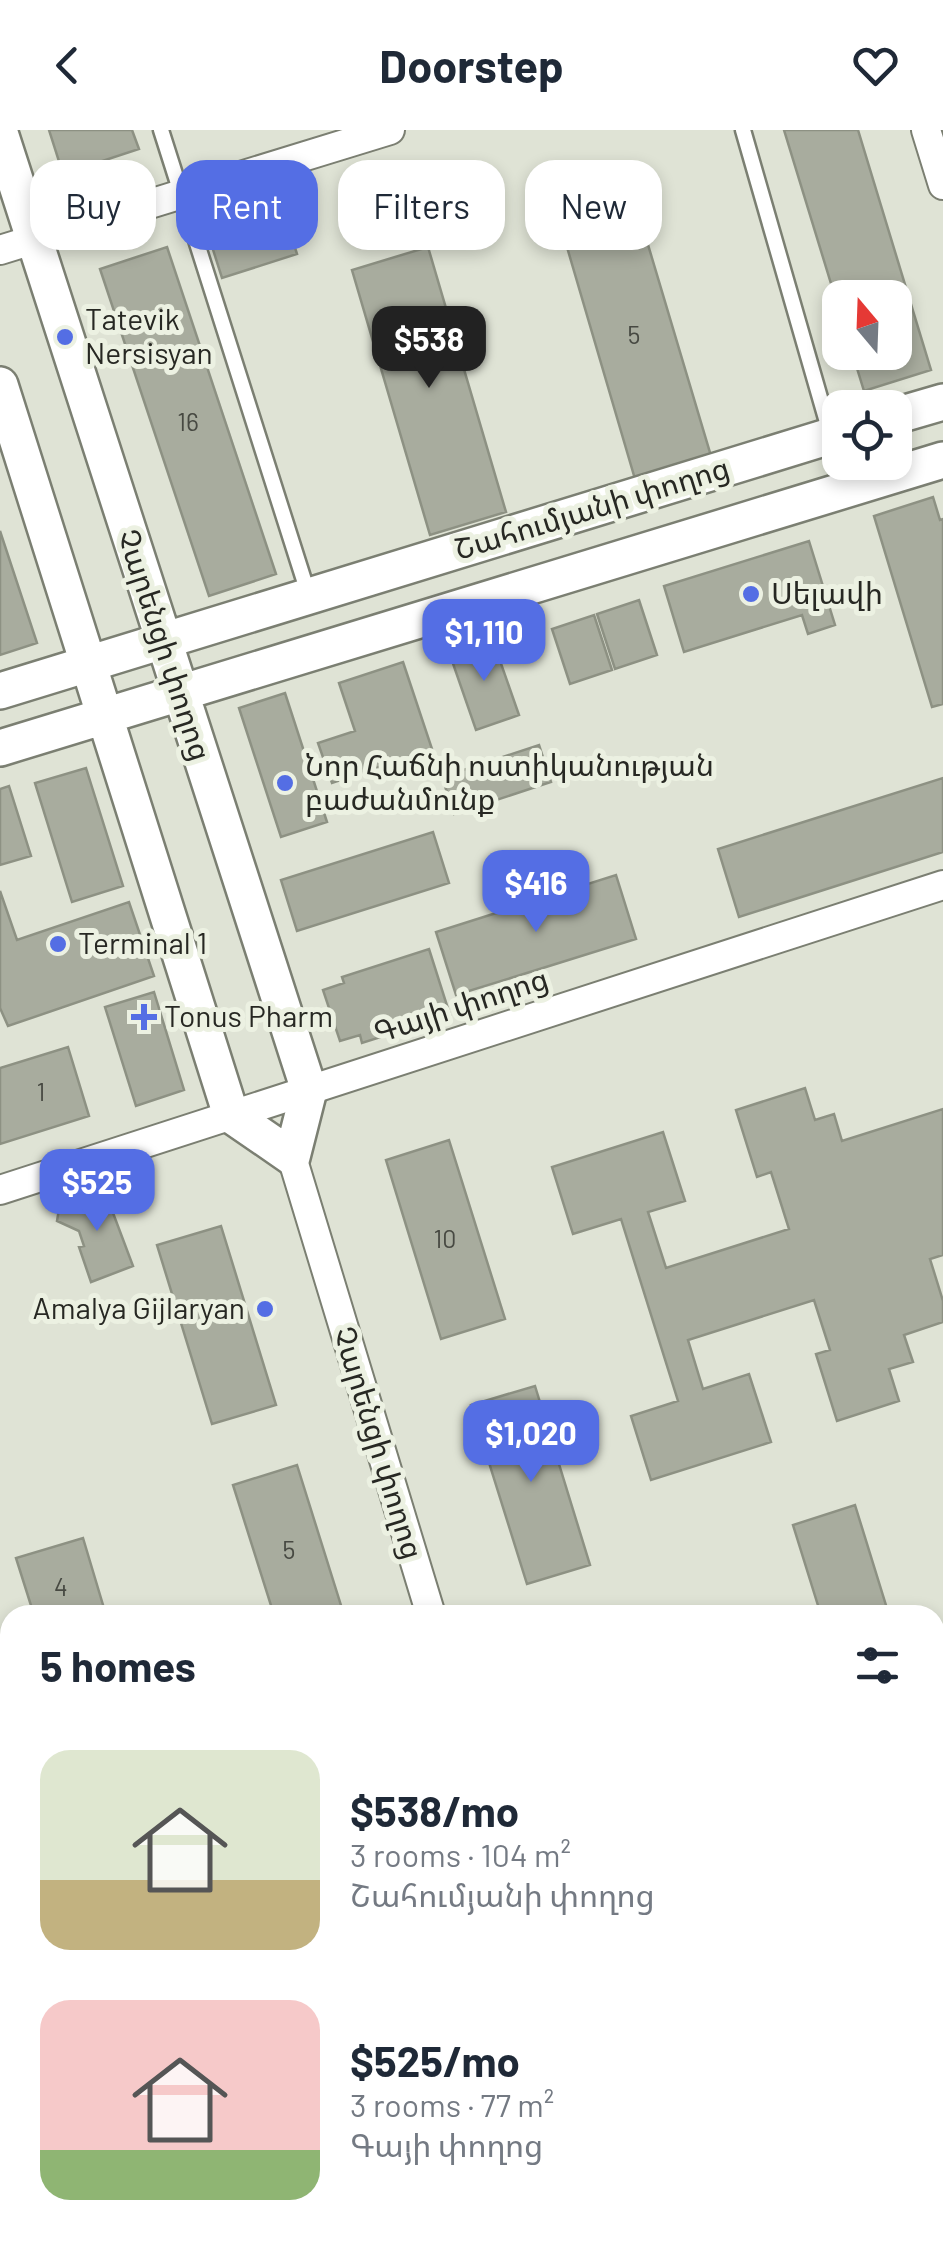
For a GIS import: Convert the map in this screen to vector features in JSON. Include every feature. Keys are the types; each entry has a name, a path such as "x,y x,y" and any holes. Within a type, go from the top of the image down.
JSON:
{"street":[{"path":"292,160 390,130"},
{"path":"926,130 943,185"},
{"name":"Չարենցի փողոց","path":"0,134 16,244 162,641 309,1090"},
{"path":"16,244 176,196"},
{"path":"0,384 231,1115 292,1157 309,1090"},
{"path":"912,411 943,402"},
{"name":"Շահումյանի փողոց","path":"0,690 822,439"},
{"name":"Շահումյանի փողոց","path":"0,748 943,460"},
{"name":"Գայի փողոց","path":"0,1190 943,885"},
{"name":"Չարենցի փողոց","path":"292,1157 428,1605"}],"lane":[{"path":"161,130 176,178"},
{"path":"744,130 822,391"},
{"path":"199,250 308,596"}],"building":[{"path":"49,130 132,130 139,149 106,160 59,160"},
{"path":"784,130 858,130 904,280 830,280"},
{"path":"167,247 276,574 209,596 100,269"},
{"path":"213,250 296,250 297,254 222,278"},
{"path":"429,250 506,512 430,535 352,270"},
{"path":"568,250 650,250 711,456 635,479"},
{"path":"912,308 931,370 864,390 858,370 912,370"},
{"path":"933,497 940,520 943,519 943,704 932,707 874,516"},
{"path":"0,531 37,643 0,655"},
{"path":"809,541 835,625 808,634 802,615 684,652 664,586"},
{"path":"639,600 657,655 615,669 597,614"},
{"path":"594,615 612,670 570,684 552,629"},
{"path":"492,638 519,715 476,730 449,652"},
{"path":"403,662 432,749 332,783 318,743 355,731 339,683"},
{"path":"285,693 327,822 281,837 239,708"},
{"path":"539,745 551,782 454,814 442,777"},
{"path":"86,768 123,886 72,902 35,783"},
{"path":"943,778 943,852 739,917 718,849"},
{"path":"9,786 31,856 0,865 0,789"},
{"path":"433,832 449,883 297,931 281,880"},
{"path":"616,875 636,939 456,995 436,932"},
{"path":"0,891 17,940 129,902 154,976 8,1026 0,1008"},
{"path":"429,949 450,1015 362,1043 360,1035 340,1041 323,990 344,983 342,977"},
{"path":"154,992 184,1090 136,1106 105,1007"},
{"path":"68,1047 89,1116 0,1144 0,1068"},
{"path":"805,1088 815,1120 834,1114 842,1141 943,1109 943,1255 930,1259 943,1301 943,1322 904,1335 913,1362 889,1369 899,1401 837,1421 816,1354 830,1350 814,1300 688,1340 703,1389 749,1374 771,1442 651,1480 631,1416 678,1401 621,1219 573,1234 552,1167 663,1132 685,1201 648,1212 666,1268 789,1229 771,1172 757,1177 736,1110"},
{"path":"449,1140 505,1319 441,1339 386,1160"},
{"path":"104,1189 133,1266 91,1282 79,1247 84,1246 79,1231 57,1221 59,1209 72,1200"},
{"path":"221,1226 276,1405 212,1424 157,1245"},
{"path":"535,1386 590,1565 527,1584 471,1405"},
{"path":"297,1465 341,1605 271,1605 233,1485"},
{"path":"855,1505 886,1605 818,1605 793,1525"},
{"path":"83,1538 103,1605 31,1605 16,1558"}],"place":[{"name":"Tatevik Nersisyan","path":"65,337"},
{"name":"Սելավի","path":"751,594"},
{"name":"Նոր Հաճնի ոստիկանության բաժանմունք","path":"285,783"},
{"name":"Terminal 1","path":"58,944"},
{"name":"Tonus Pharm","path":"144,1017"},
{"name":"Amalya Gijlaryan","path":"265,1309"}]}
